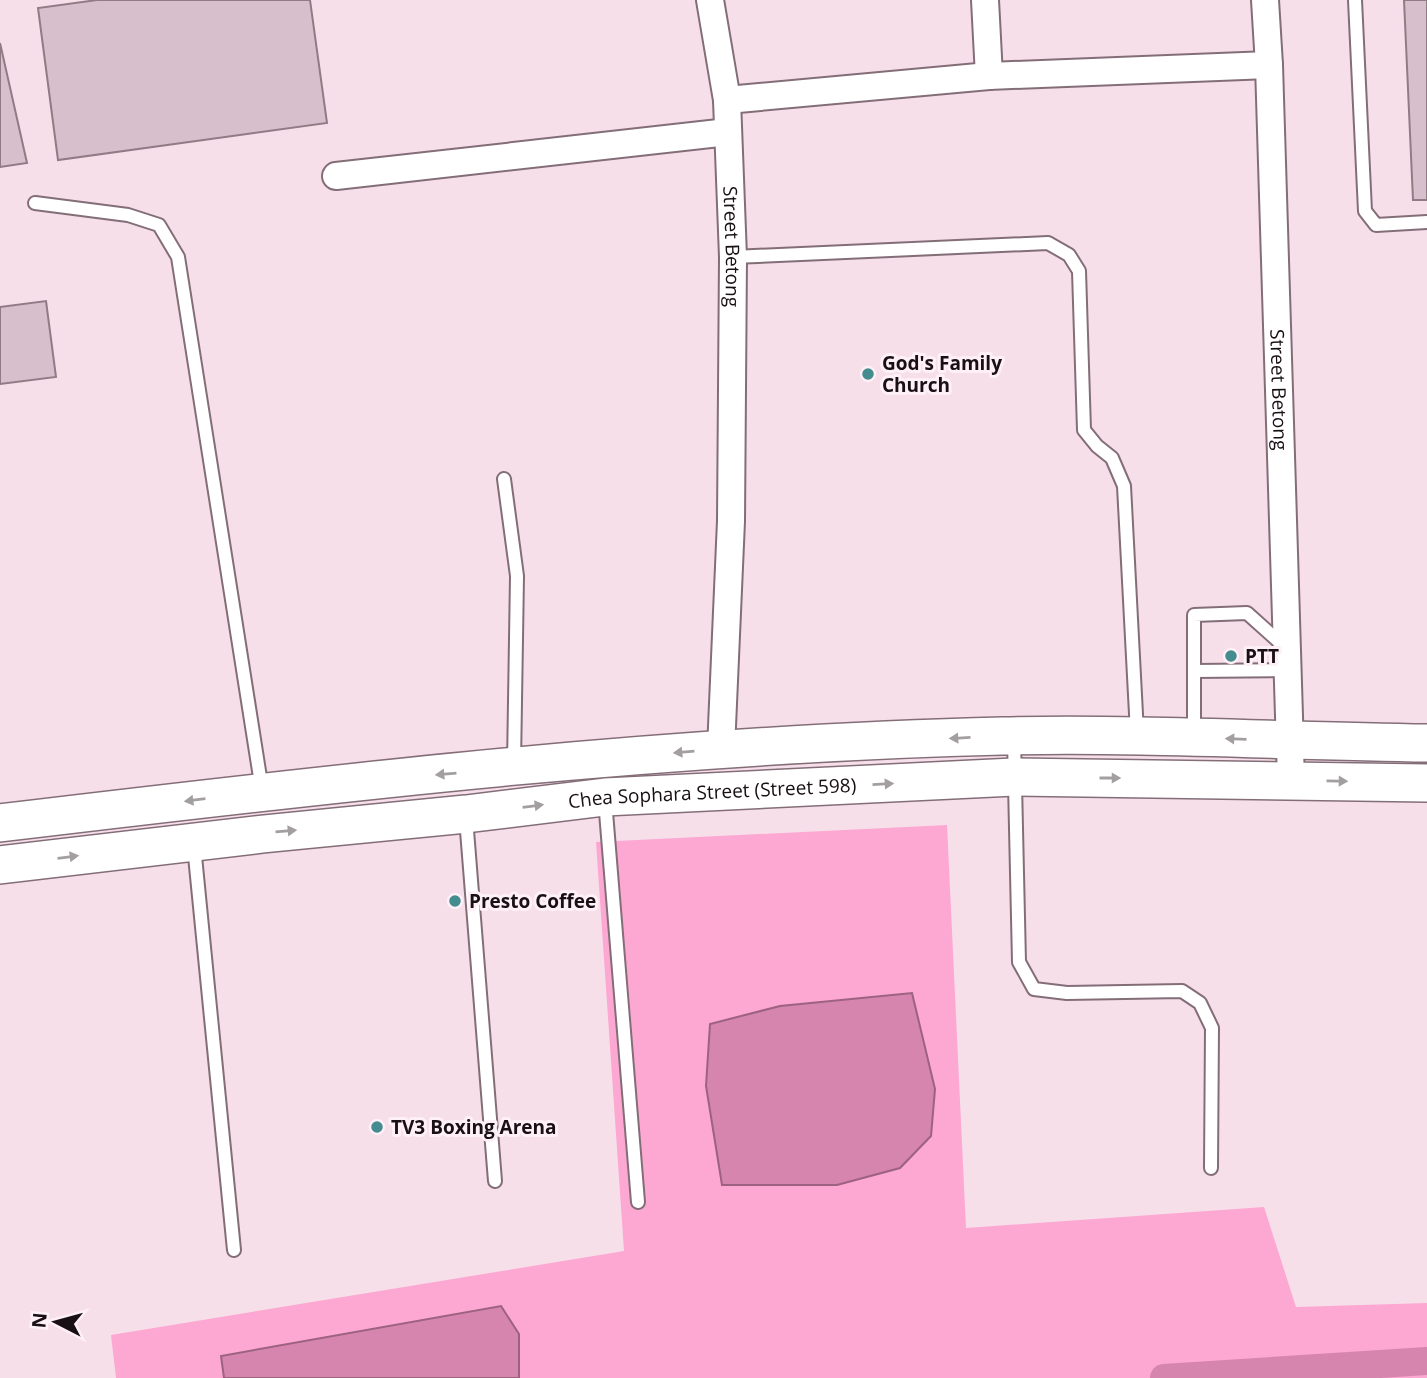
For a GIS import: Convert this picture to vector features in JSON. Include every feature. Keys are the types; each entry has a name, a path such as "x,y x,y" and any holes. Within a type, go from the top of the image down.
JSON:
{"main road":[{"name":"Chea Sophara Street (Street 598)","path":"0,823 263,792 721,749 1014,736 1427,743"},
{"name":"Chea Sophara Street (Street 598)","path":"0,865 605,797 1014,778 1427,783"},
{"path":"356,783 361,824"}],"street":[{"name":"Street Betong","path":"710,0 727,100 733,257 731,521 721,749"},
{"path":"985,0 989,76"},
{"name":"Street Betong","path":"1265,0 1291,781"},
{"path":"727,100 989,76 1269,65"},
{"path":"337,176 728,132"}],"lane":[{"path":"1355,0 1365,211 1376,225 1427,222"},
{"path":"35,203 128,215 159,225 178,257 263,792"},
{"path":"733,257 1048,243 1069,255 1079,271 1084,430 1097,446 1112,458 1124,486 1138,737"},
{"path":"504,479 517,576 514,768"},
{"path":"1194,738 1194,615 1247,613 1287,659"},
{"path":"1194,671 1287,659"},
{"path":"1014,736 1019,962 1034,989 1067,993 1182,991 1200,1003 1212,1028 1211,1168"},
{"path":"605,797 638,1202"},
{"path":"466,814 495,1181"},
{"path":"194,842 234,1250"}],"shaded area":[{"path":"947,825 966,1228 1264,1207 1296,1307 1427,1303 1427,1378 116,1378 111,1335 624,1251 596,842"},
{"path":"912,993 935,1089 931,1136 900,1168 837,1185 722,1185 706,1086 710,1024 780,1006"},
{"path":"501,1306 519,1334 519,1378 224,1378 221,1356"}],"building":[{"path":"97,0 310,0 327,123 58,160 38,8"},
{"path":"1404,0 1427,0 1427,200 1413,200"},
{"path":"0,43 27,163 0,167"},
{"path":"46,301 56,377 0,384 0,307"}],"waterway":[{"path":"1164,1378 1427,1361"}],"place":[{"name":"God's Family Church","path":"868,374"},
{"name":"PTT","path":"1231,656"},
{"name":"Presto Coffee","path":"455,901"},
{"name":"TV3 Boxing Arena","path":"377,1127"}]}
